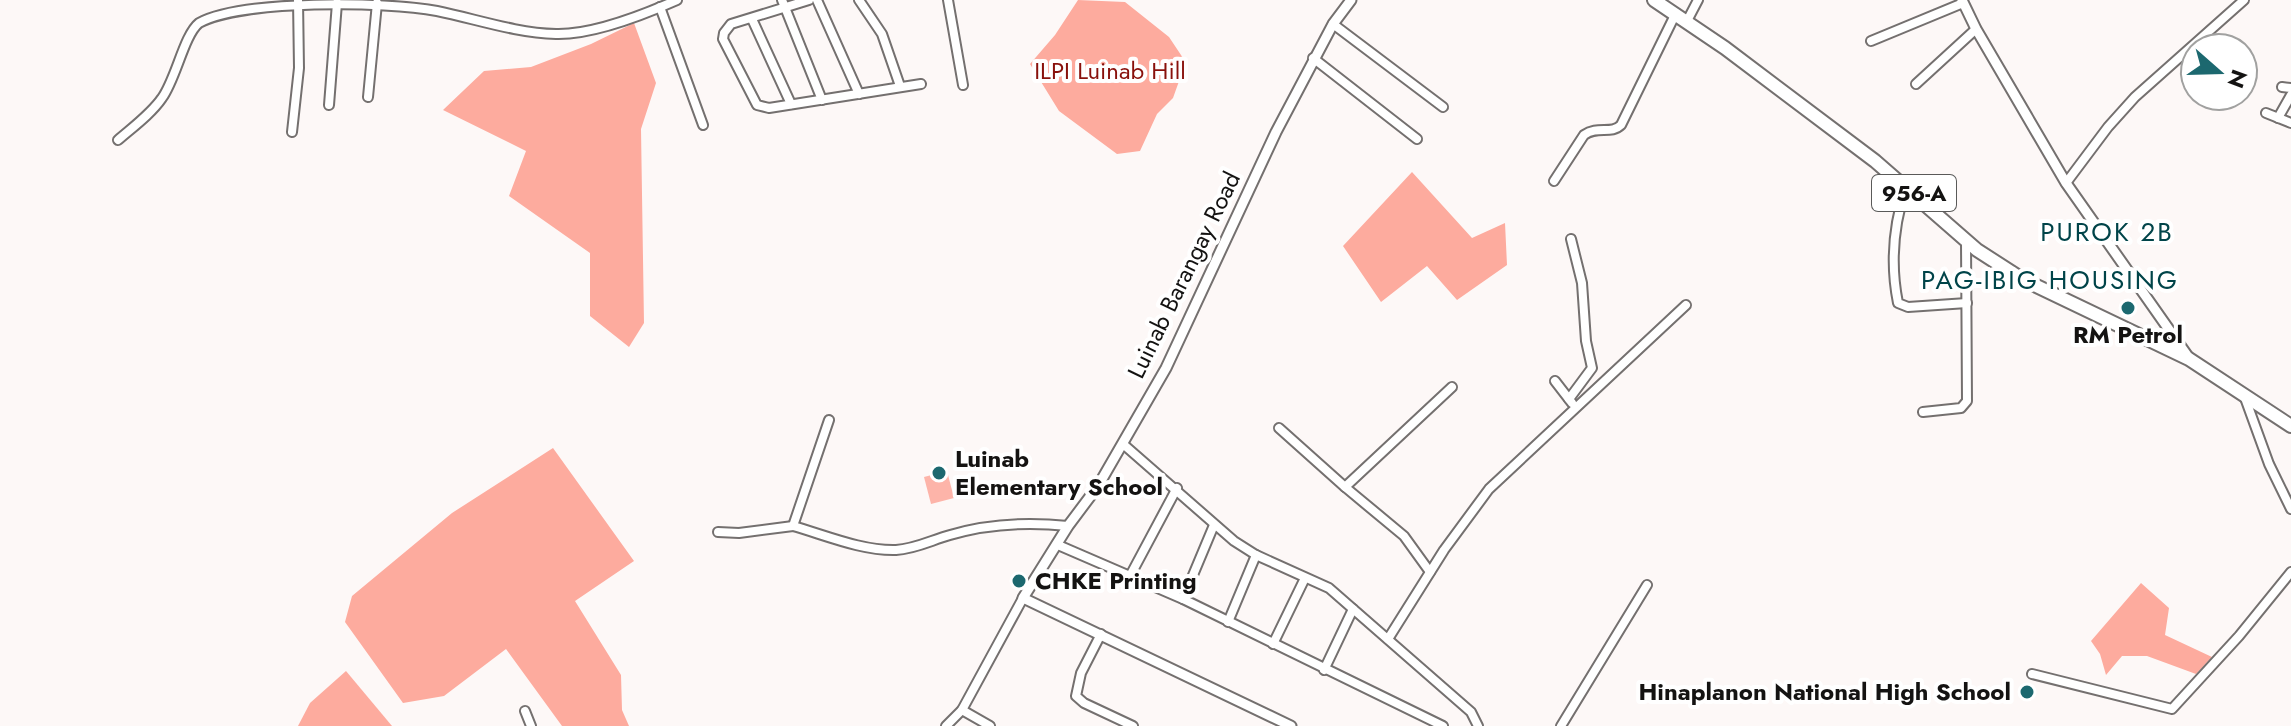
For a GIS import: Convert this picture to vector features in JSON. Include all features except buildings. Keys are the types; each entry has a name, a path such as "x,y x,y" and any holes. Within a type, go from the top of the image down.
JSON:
{"main road":[{"name":"956-A","path":"1654,0 1834,129 1966,241 2022,279 2189,359 2291,426"}],"street":[{"path":"118,140 163,98 177,71 191,31 200,22 248,4 298,0 377,3 559,34 586,32 677,0"},
{"path":"292,132 299,68 298,0"},
{"path":"809,0 784,3 752,19 731,24 724,33 723,39 757,105 769,108 921,84"},
{"path":"817,0 859,94"},
{"path":"859,0 882,34 900,86"},
{"path":"948,0 963,85"},
{"name":"Luinab Barangay Road","path":"946,726 962,710 1023,598 1123,444 1188,324 1244,197 1313,58 1351,0"},
{"path":"1554,181 1584,135 1591,130 1615,130 1621,125 1681,17 1698,0"},
{"path":"2066,183 2135,97 2244,0"},
{"path":"1871,41 1962,1"},
{"name":"956-A","path":"1962,1 2066,183 2189,359"},
{"path":"329,105 337,3"},
{"path":"368,97 377,3"},
{"path":"784,3 822,100"},
{"path":"660,7 703,125"},
{"path":"752,19 791,104"},
{"path":"1333,24 1443,107"},
{"path":"1916,84 1976,29"},
{"path":"1313,58 1417,139"},
{"path":"2278,118 2291,95"},
{"path":"2266,113 2291,123"},
{"path":"1906,187 1898,212 1892,272 1898,303 1908,307 1967,303"},
{"path":"1571,239 1582,283 1586,341 1592,368 1572,403"},
{"path":"1923,412 1961,408 1967,401 1966,241"},
{"path":"1388,639 1430,572 1489,489 1572,403 1686,305"},
{"path":"1555,381 1572,403"},
{"path":"1345,487 1452,387"},
{"path":"2245,398 2269,464 2291,509"},
{"path":"793,526 829,420"},
{"path":"1279,428 1404,536 1430,572"},
{"path":"1123,444 1177,488 1214,525 1256,555 1329,588 1471,712 1478,726"},
{"path":"1130,576 1177,488"},
{"path":"718,532 739,533 793,526 865,547 898,550 954,534 1012,525 1037,523 1068,526"},
{"path":"1183,599 1214,525"},
{"path":"1058,545 1183,599 1443,726"},
{"path":"1228,622 1256,555"},
{"path":"2032,674 2172,709 2239,636 2291,572"},
{"path":"1273,644 1305,578"},
{"path":"1561,726 1647,585"},
{"path":"1023,598 1291,726"},
{"path":"1324,670 1353,609"},
{"path":"1101,634 1081,673 1076,696 1084,703 1133,726"},
{"path":"962,710 990,726"},
{"path":"525,711 531,726"}],"shaded area":[{"path":"947,471 954,498 931,504 924,477"}],"green space":[{"name":"ILPI Luinab Hill","path":"1078,0 1125,2 1169,37 1183,58 1183,70 1173,98 1157,114 1140,151 1117,154 1059,111 1030,64 1055,35"},
{"path":"634,23 656,83 641,129 644,323 629,347 590,316 590,253 509,196 526,151 443,110 484,71 531,67 591,44"},
{"path":"1412,172 1472,238 1505,223 1507,265 1457,300 1427,266 1381,302 1343,246"},
{"path":"553,448 634,561 575,601 621,675 622,710 629,726 562,726 506,649 444,696 403,703 345,622 352,596 452,513"},
{"path":"2141,583 2169,608 2165,635 2212,657 2196,674 2147,656 2122,656 2106,675 2100,654 2091,641"},
{"path":"346,671 392,726 298,726 310,703"}],"place":[{"name":"RM Petrol","path":"2128,308"},
{"name":"Luinab Elementary School","path":"939,473"},
{"name":"CHKE Printing","path":"1019,581"},
{"name":"Hinaplanon National High School","path":"2027,692"}],"district":[{"name":"PUROK 2B","path":"2107,232"},
{"name":"PAG-IBIG HOUSING","path":"2050,280"}]}
